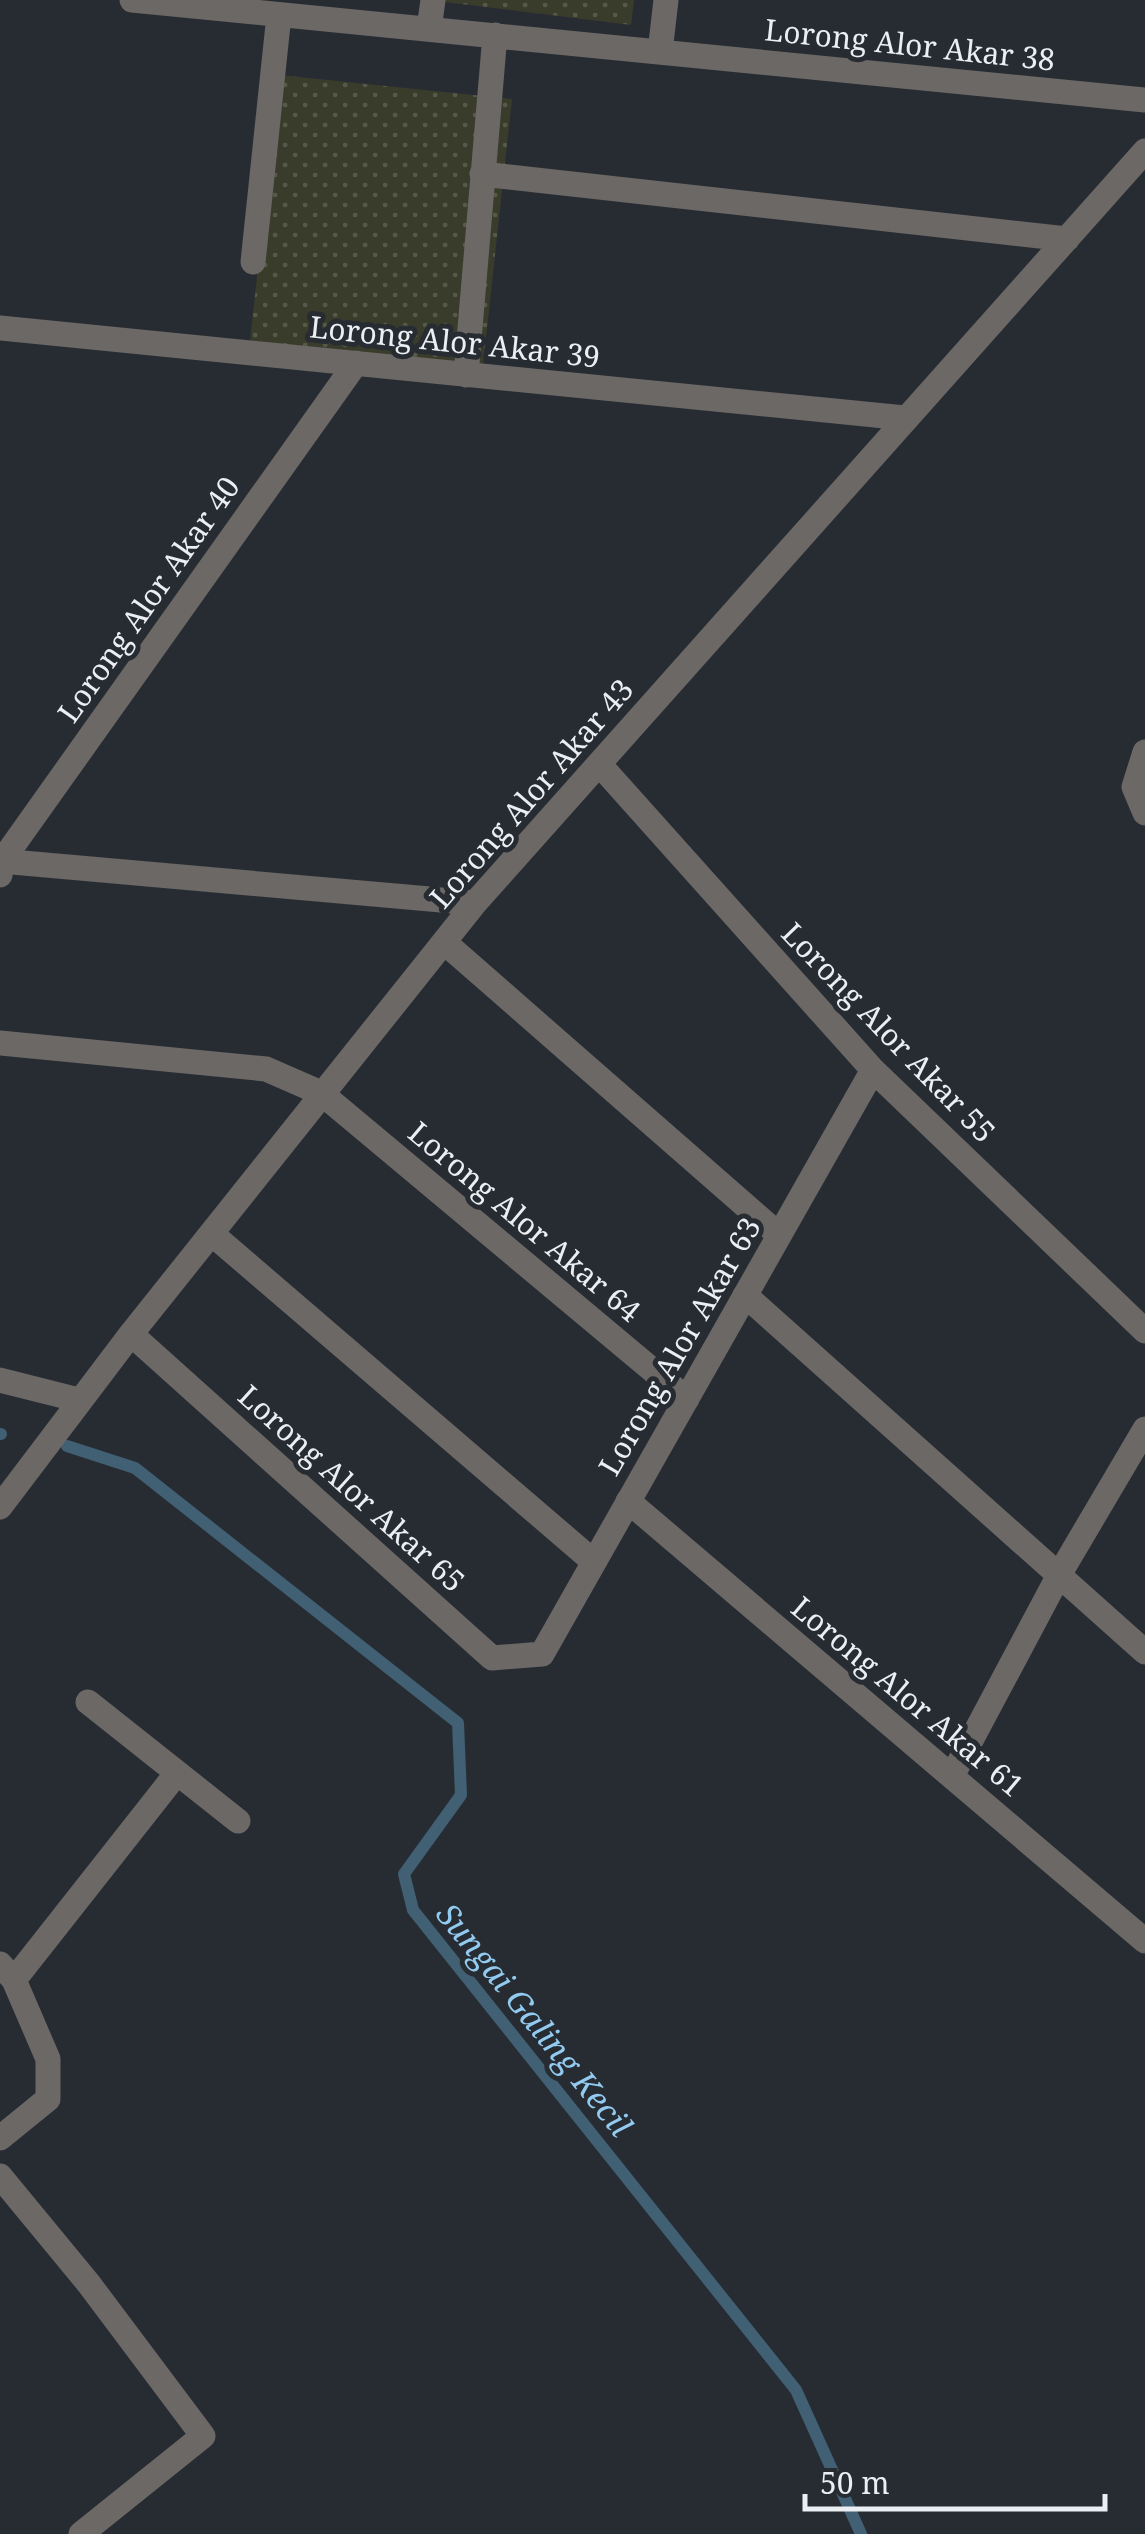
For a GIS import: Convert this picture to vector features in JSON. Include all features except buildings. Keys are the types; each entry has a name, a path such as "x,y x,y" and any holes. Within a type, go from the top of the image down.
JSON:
{"street":[{"name":"Lorong Alor Akar 38","path":"132,0 1145,100"},
{"path":"429,29 433,0"},
{"path":"660,52 666,0"},
{"path":"253,262 279,14"},
{"path":"466,375 494,35"},
{"name":"Lorong Alor Akar 43","path":"0,1507 131,1334 475,902 1145,152"},
{"path":"482,174 1067,238"},
{"name":"Lorong Alor Akar 39","path":"0,328 904,418"},
{"name":"Lorong Alor Akar 40","path":"1,866 356,364"},
{"path":"1145,752 1134,787 1145,813"},
{"name":"Lorong Alor Akar 55","path":"600,765 873,1070 1145,1331"},
{"path":"1,866 475,902"},
{"path":"444,942 779,1235"},
{"name":"Lorong Alor Akar 64","path":"0,1043 266,1068 321,1093 687,1399"},
{"name":"Lorong Alor Akar 63","path":"542,1654 873,1070"},
{"path":"212,1234 594,1562"},
{"path":"745,1295 1145,1652"},
{"name":"Lorong Alor Akar 65","path":"131,1334 492,1658 542,1654"},
{"path":"0,1380 80,1400"},
{"path":"952,1776 1059,1576 1145,1429"},
{"name":"Lorong Alor Akar 61","path":"628,1502 1145,1941"},
{"path":"88,1702 238,1821"},
{"path":"0,2138 48,2099 48,2059 7,1972 177,1774"},
{"path":"0,2176 89,2284 203,2436 81,2534"}],"green space":[{"path":"429,0 634,0 631,25"},
{"path":"279,75 512,99 483,365 250,341"}],"waterway":[{"name":"Sungai Galing Kecil","path":"67,1446 135,1468 458,1723 461,1795 404,1874 413,1910 796,2390 861,2534"}]}
